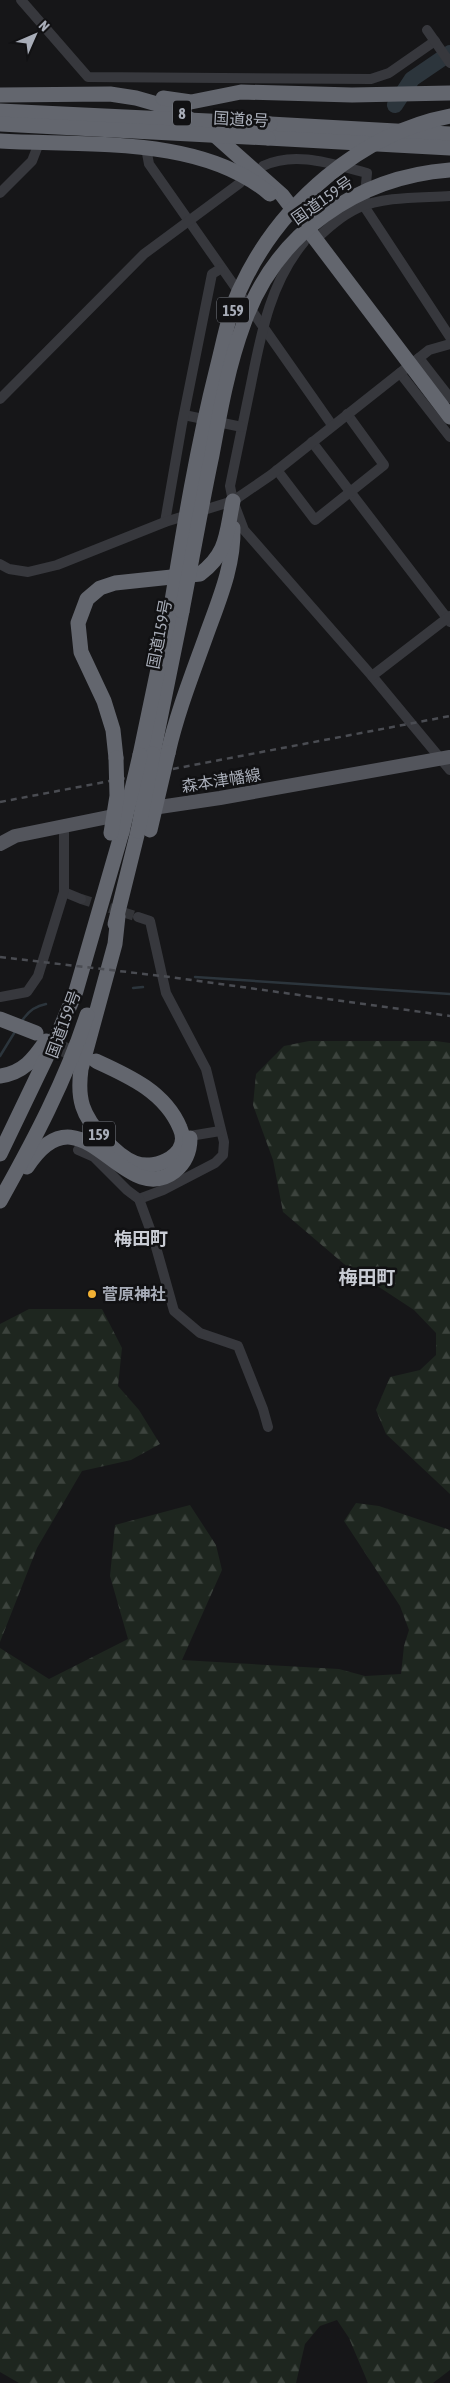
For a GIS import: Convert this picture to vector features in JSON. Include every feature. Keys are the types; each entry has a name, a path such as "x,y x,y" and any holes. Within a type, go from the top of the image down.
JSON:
{"highway":[{"path":"110,94 136,92 191,102 241,92 450,93"},
{"name":"8","path":"0,95 110,94 159,103 182,113 212,132 282,195 305,223 309,241"},
{"name":"国道8号","path":"0,111 269,131 450,148"},
{"name":"国道159号","path":"0,1201 28,1151 59,1085 85,1019 118,916 133,856 144,830 176,609 187,508 206,413 230,318 241,285 264,246 297,204 330,174 362,152 410,127 450,116"},
{"name":"国道8号","path":"0,124 450,134"},
{"name":"8","path":"0,141 146,148 203,158 236,171 261,187 278,202 450,417"},
{"name":"国道159号","path":"176,609 230,368 244,322 258,292 279,258 297,238 322,216 358,193 408,175 450,170"},
{"name":"159","path":"154,754 177,715 223,590 234,550 233,501"},
{"name":"159","path":"117,833 116,758 113,730 104,701 82,652 78,623 87,599 100,588 115,583 200,574 211,566 222,552 233,501"},
{"name":"国道159号","path":"0,1154 60,1029 76,991 117,833 154,754"},
{"name":"159","path":"118,916 115,944 81,1069 79,1083 82,1106 86,1117 108,1144 121,1156 135,1163 155,1165 168,1161 177,1152 186,1137"},
{"path":"0,1019 35,1036 0,1026"},
{"name":"159","path":"0,1076 14,1073 27,1066 36,1057 48,1038 60,1029"},
{"path":"98,1059 154,1093 175,1118 186,1137"},
{"name":"159","path":"0,1213 34,1155 45,1146 61,1138 74,1137 90,1142 133,1175 152,1179 169,1175 186,1160 190,1148 186,1137"}],"main road":[{"name":"森本津幡線","path":"0,844 15,836 156,807 447,762"}],"street":[{"path":"21,0 88,77 371,79 388,73 435,42"},
{"path":"427,30 450,63"},
{"path":"0,193 32,161 39,143"},
{"path":"146,148 149,164 220,269 226,274 263,325 332,425"},
{"path":"263,166 278,160 329,162 367,173 364,206 450,337"},
{"path":"0,399 144,254 240,183"},
{"path":"447,762 244,530 233,501 230,486 263,325 274,292 288,263 309,241 343,216 364,206 394,200 450,196"},
{"path":"166,522 184,415 212,274 220,269"},
{"path":"0,564 9,569 28,572 57,565 166,522 233,501 277,470 429,350 450,344"},
{"path":"410,366 450,398"},
{"path":"410,366 450,438"},
{"path":"277,470 315,520 384,465 347,414"},
{"path":"184,415 242,427"},
{"path":"312,442 449,619 372,676"},
{"path":"0,997 26,992 38,976 64,892 64,826"},
{"path":"64,892 80,899"},
{"path":"138,917 150,921 166,993 206,1070 224,1142 223,1155 215,1163 163,1190 139,1200"},
{"path":"186,1137 220,1130"},
{"path":"78,1150 94,1157 139,1200 154,1240 174,1311 200,1333 238,1346 263,1409 268,1427"}],"green space":[{"path":"309,1041 436,1041 450,1043 450,1494 386,1434 376,1410 390,1377 420,1370 436,1355 436,1333 414,1310 344,1264 283,1212 273,1160 253,1105 256,1074 284,1046"},
{"path":"29,1309 102,1309 122,1348 118,1386 139,1410 160,1444 131,1460 82,1471 37,1548 0,1642 0,1324"},
{"path":"356,1503 379,1506 450,1530 450,2370 433,2383 368,2383 349,2338 337,2320 320,2326 305,2344 296,2383 19,2383 0,2372 0,1648 49,1679 128,1639 110,1576 115,1525 190,1505 216,1545 222,1570 182,1660 339,1669 365,1676 401,1674 404,1646 409,1630 400,1606 344,1521"}],"waterway":[{"path":"395,105 412,79 450,53"},
{"path":"195,977 450,994"},
{"path":"133,988 143,987"},
{"path":"22,1021 32,1009 46,1004"},
{"path":"0,1056 16,1030"}],"tunnel":[{"path":"81,899 138,917"},
{"path":"41,1041 85,1057"}],"railway":[{"path":"0,802 450,716"},
{"path":"0,957 170,977 450,1016"}],"place":[{"name":"菅原神社","path":"92,1294"}],"district":[{"name":"梅田町","path":"141,1238"},
{"name":"梅田町","path":"367,1277"}]}
